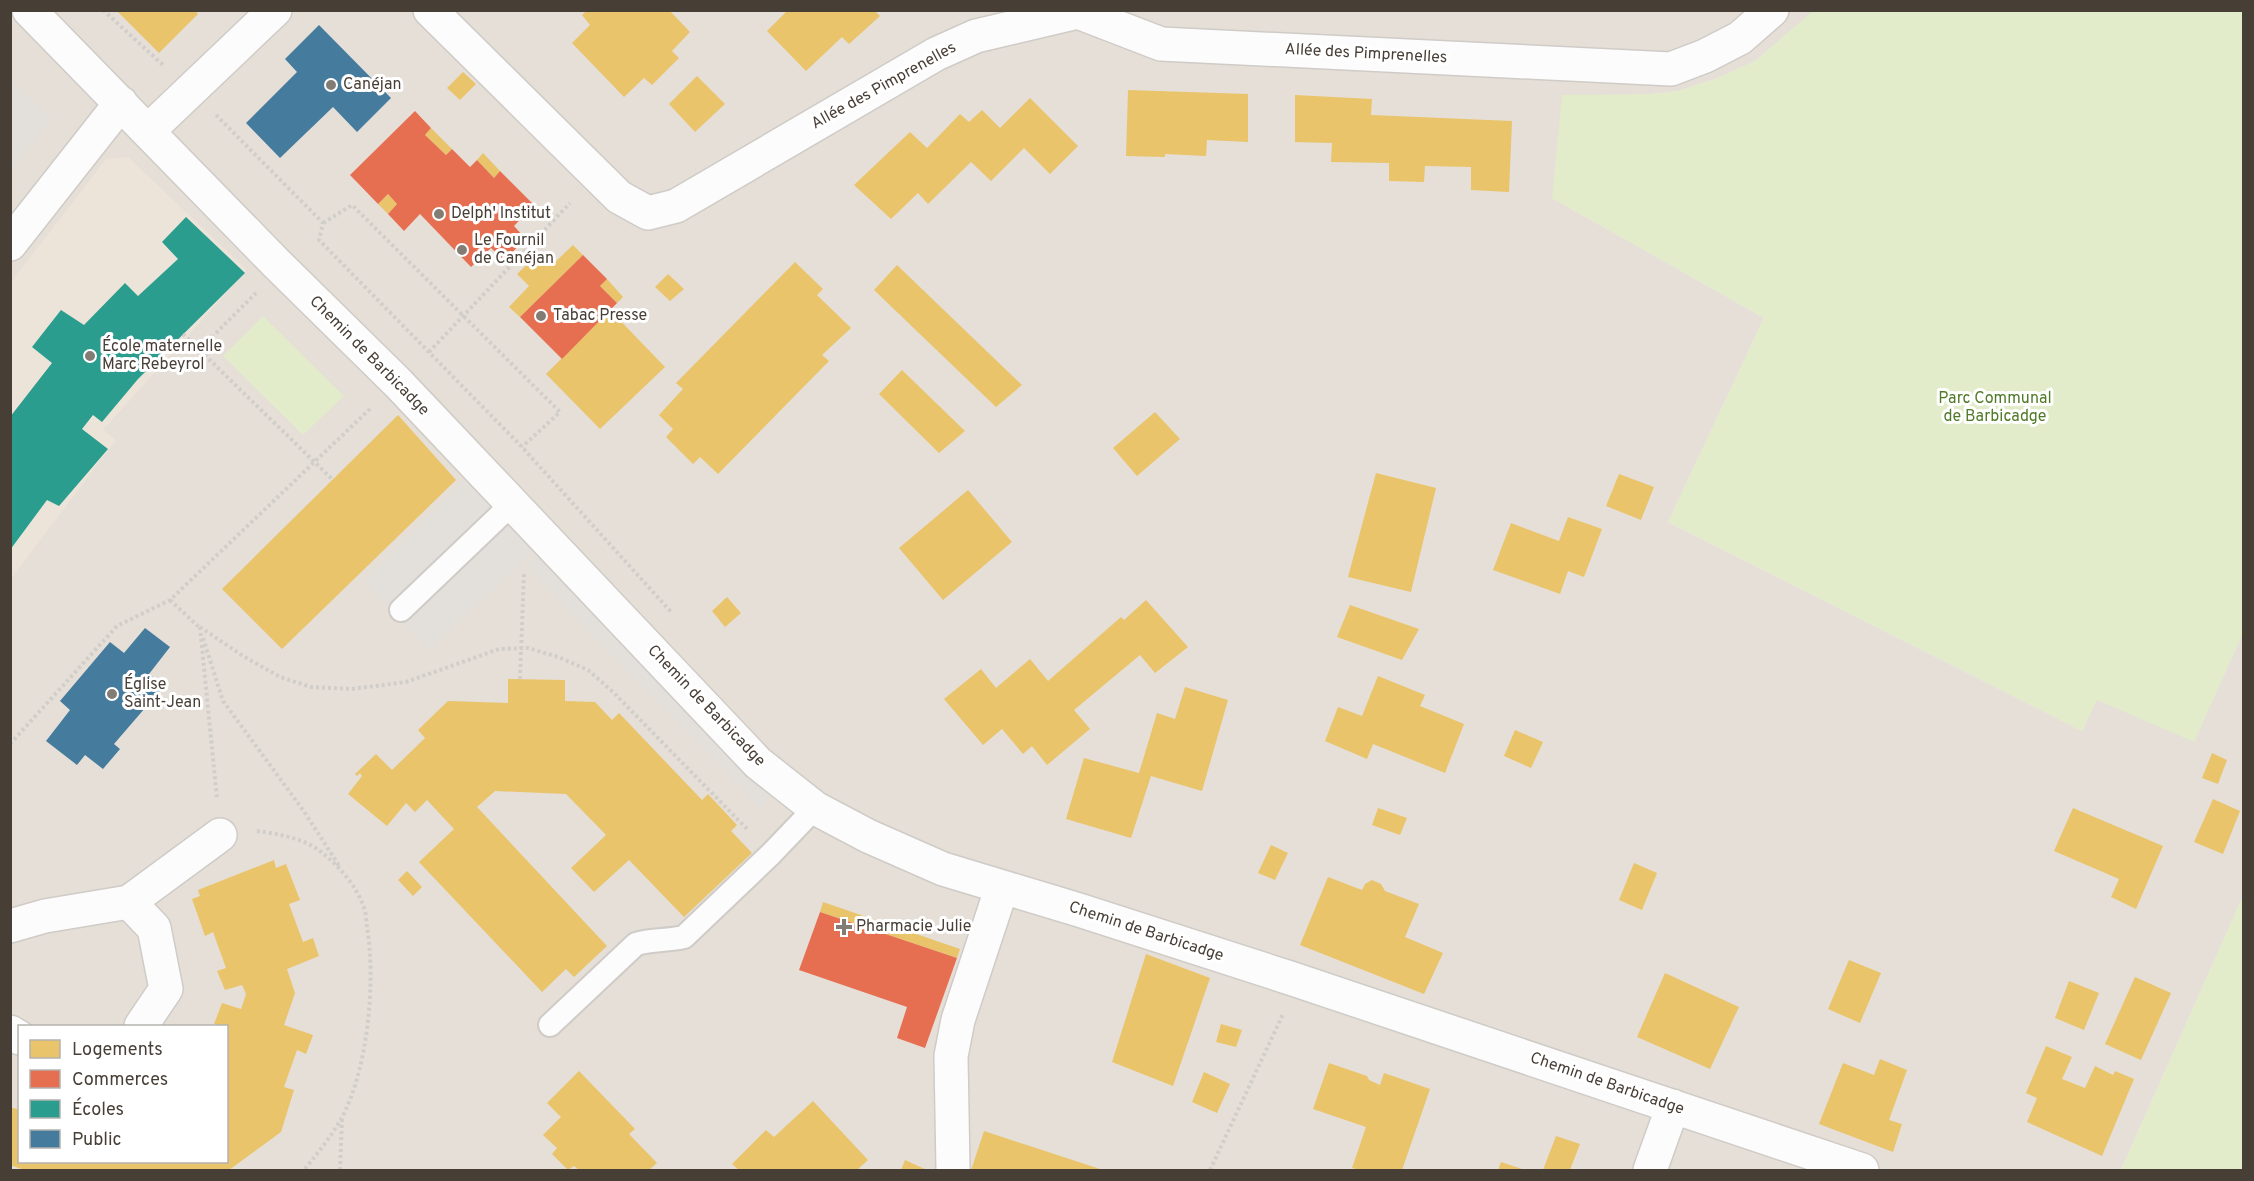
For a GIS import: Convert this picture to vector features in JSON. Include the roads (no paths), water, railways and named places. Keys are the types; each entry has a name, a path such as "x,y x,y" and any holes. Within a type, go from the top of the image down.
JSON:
{"street":[{"name":"Chemin de Barbicadge","path":"29,10 281,268 398,383 758,763 815,808 901,852 943,869 1290,978 1862,1170"},
{"path":"148,131 275,10"},
{"name":"Allée des Pimprenelles","path":"430,10 620,197 648,213 676,206 936,54 976,36 1078,11 1161,44 1671,69 1706,56 1740,38 1772,10"},
{"path":"10,244 122,103"},
{"path":"10,926 45,916 129,902 220,835"},
{"path":"953,1170 951,1056 958,1020 1002,887"},
{"path":"129,902 154,928 166,988 142,1025"},
{"path":"1650,1170 1673,1107"}],"lane":[{"path":"401,610 519,510"},
{"path":"549,1025 636,944 652,939 667,941 684,937 771,854 815,808"}],"place":[{"name":"Canéjan","path":"331,85"},
{"name":"Delph' Institut","path":"439,214"},
{"name":"Le Fournil de Canéjan","path":"462,250"},
{"name":"Tabac Presse","path":"541,316"},
{"name":"École maternelle Marc Rebeyrol","path":"90,356"},
{"name":"Église Saint-Jean","path":"112,694"},
{"name":"Pharmacie Julie","path":"844,927"}],"park label":[{"name":"Parc Communal de Barbicadge","path":"1995,408"}]}
